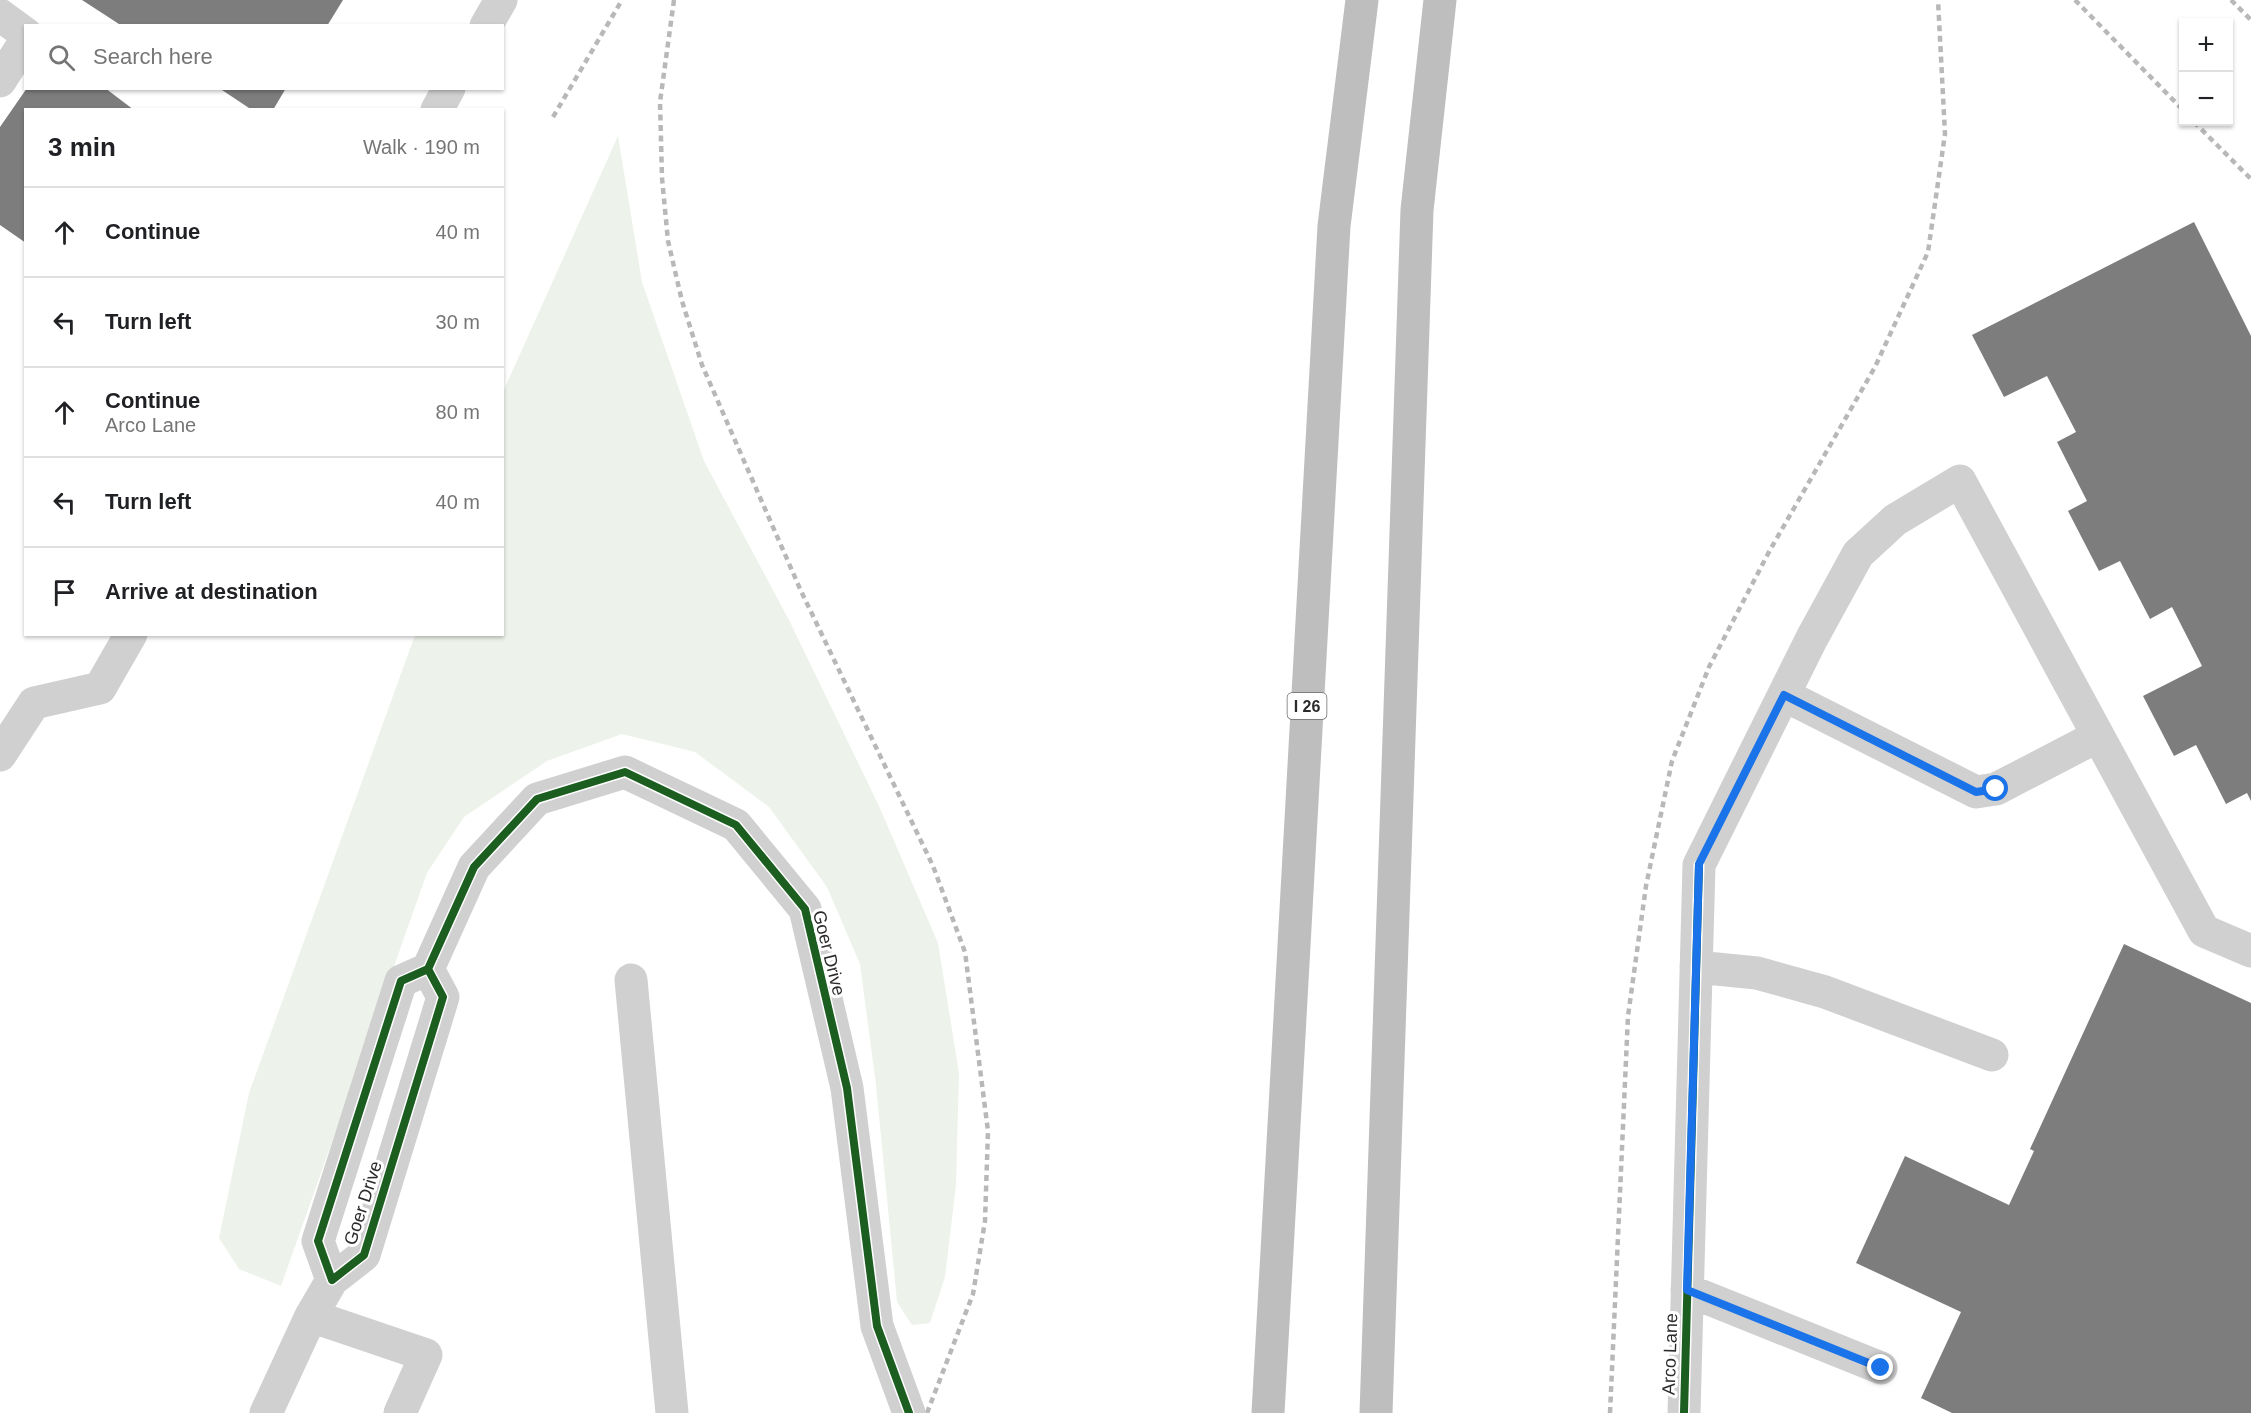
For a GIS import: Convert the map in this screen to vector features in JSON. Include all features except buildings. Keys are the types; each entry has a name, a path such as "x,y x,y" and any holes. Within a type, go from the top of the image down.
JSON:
{"highway":[{"name":"I 26","path":"1268,1413 1334,226 1362,0"},
{"path":"1376,1413 1417,210 1440,0"}],"street":[{"path":"487,24 501,0"},
{"path":"0,15 24,33"},
{"path":"0,81 24,43"},
{"path":"438,108 448,90"},
{"path":"2098,736 1996,789 1976,792 1784,695 1858,554 1895,520 1960,482 2204,931 2251,951"},
{"path":"0,755 34,703 100,688 130,636"},
{"name":"Arco Lane","path":"1684,1413 1699,864 1784,695"},
{"name":"Goer Drive","path":"428,969 444,997 364,1255 332,1280 318,1241 401,981 428,969 474,867 537,800 625,772 736,825 805,909 847,1088 877,1326 909,1413"},
{"path":"1696,967 1757,973 1825,992 1992,1055"},
{"path":"631,980 672,1413"},
{"path":"266,1413 311,1316 332,1280"},
{"path":"1687,1290 1881,1368"},
{"path":"311,1316 426,1355 400,1413"}],"shaded area":[{"path":"618,136 642,282 704,461 790,622 879,806 938,943 959,1073 956,1185 945,1277 930,1323 912,1325 897,1302 876,1085 860,964 827,887 769,807 695,752 622,734 547,761 464,817 427,873 281,1286 239,1269 219,1238 249,1093 415,636 504,636 504,390"}],"railway":[{"path":"553,117 622,0"},
{"path":"674,0 660,102 662,178 668,241 682,301 702,365 801,591 933,866 965,952 988,1131 985,1221 973,1294 927,1413"},
{"path":"1610,1413 1628,1016 1646,886 1672,761 1709,667 1770,550 1875,367 1928,252 1945,134 1938,0"},
{"path":"2075,0 2179,106"},
{"path":"2231,0 2251,20"},
{"path":"2198,126 2251,179"}],"cycle path":[{"path":"428,969 443,997 364,1255 332,1280 318,1241 401,981 428,969 474,867 537,799 625,772 736,825 805,909 847,1088 877,1326 909,1413"},
{"path":"1684,1413 1699,865"}],"route":[{"path":"1881,1368 1687,1290 1699,864 1784,695 1976,792 1996,789"}]}
